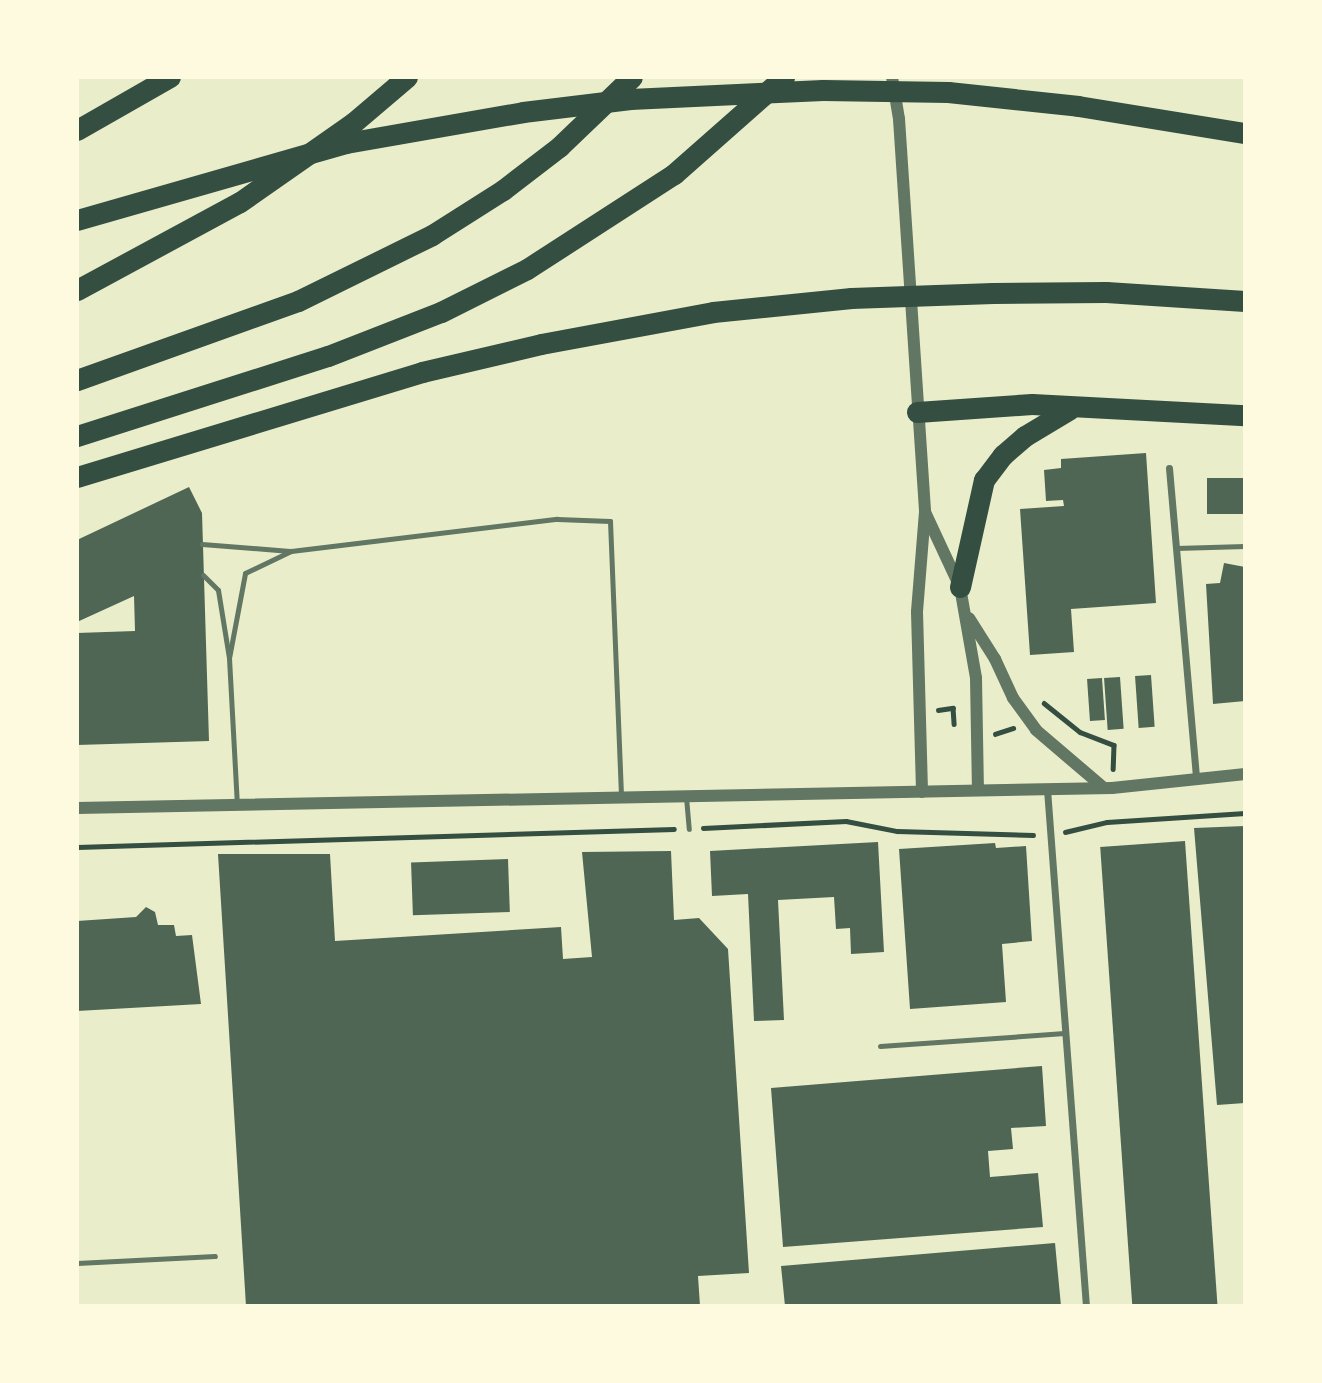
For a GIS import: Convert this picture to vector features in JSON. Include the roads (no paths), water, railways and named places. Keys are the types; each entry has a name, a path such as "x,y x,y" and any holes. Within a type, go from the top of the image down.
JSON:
{"highway":[{"path":"77,130 170,77"},
{"path":"77,290 240,202 333,137 407,77"},
{"path":"77,380 298,301 432,235 503,190 559,147 632,77"},
{"path":"77,436 328,356 440,312 527,269 674,174 784,77"},
{"path":"77,220 346,143 523,111 630,99 823,90 947,92 1078,106 1245,133"},
{"path":"77,477 422,372 541,344 713,312 851,298 1061,292 1245,301"},
{"path":"917,412 1032,404 1070,409 1245,415"},
{"path":"960,587 984,480 1003,455 1025,436 1070,409"}],"street":[{"path":"892,77 899,119 925,512 917,612 922,792"},
{"path":"1170,468 1196,776"},
{"path":"925,512 960,587 965,613 976,678 978,790"},
{"path":"965,613 995,659 1013,698 1036,730 1104,788"},
{"path":"77,808 1104,788 1196,776 1245,775"},
{"path":"1047,788 1086,1306"}],"lane":[{"path":"202,544 290,551 557,519 610,521 621,799"},
{"path":"1176,548 1245,546"},
{"path":"229,658 245,573 290,551"},
{"path":"203,575 218,590 229,658 237,805"},
{"path":"686,797 689,829"},
{"path":"880,1046 1065,1033"},
{"path":"77,1263 215,1256"}]}
